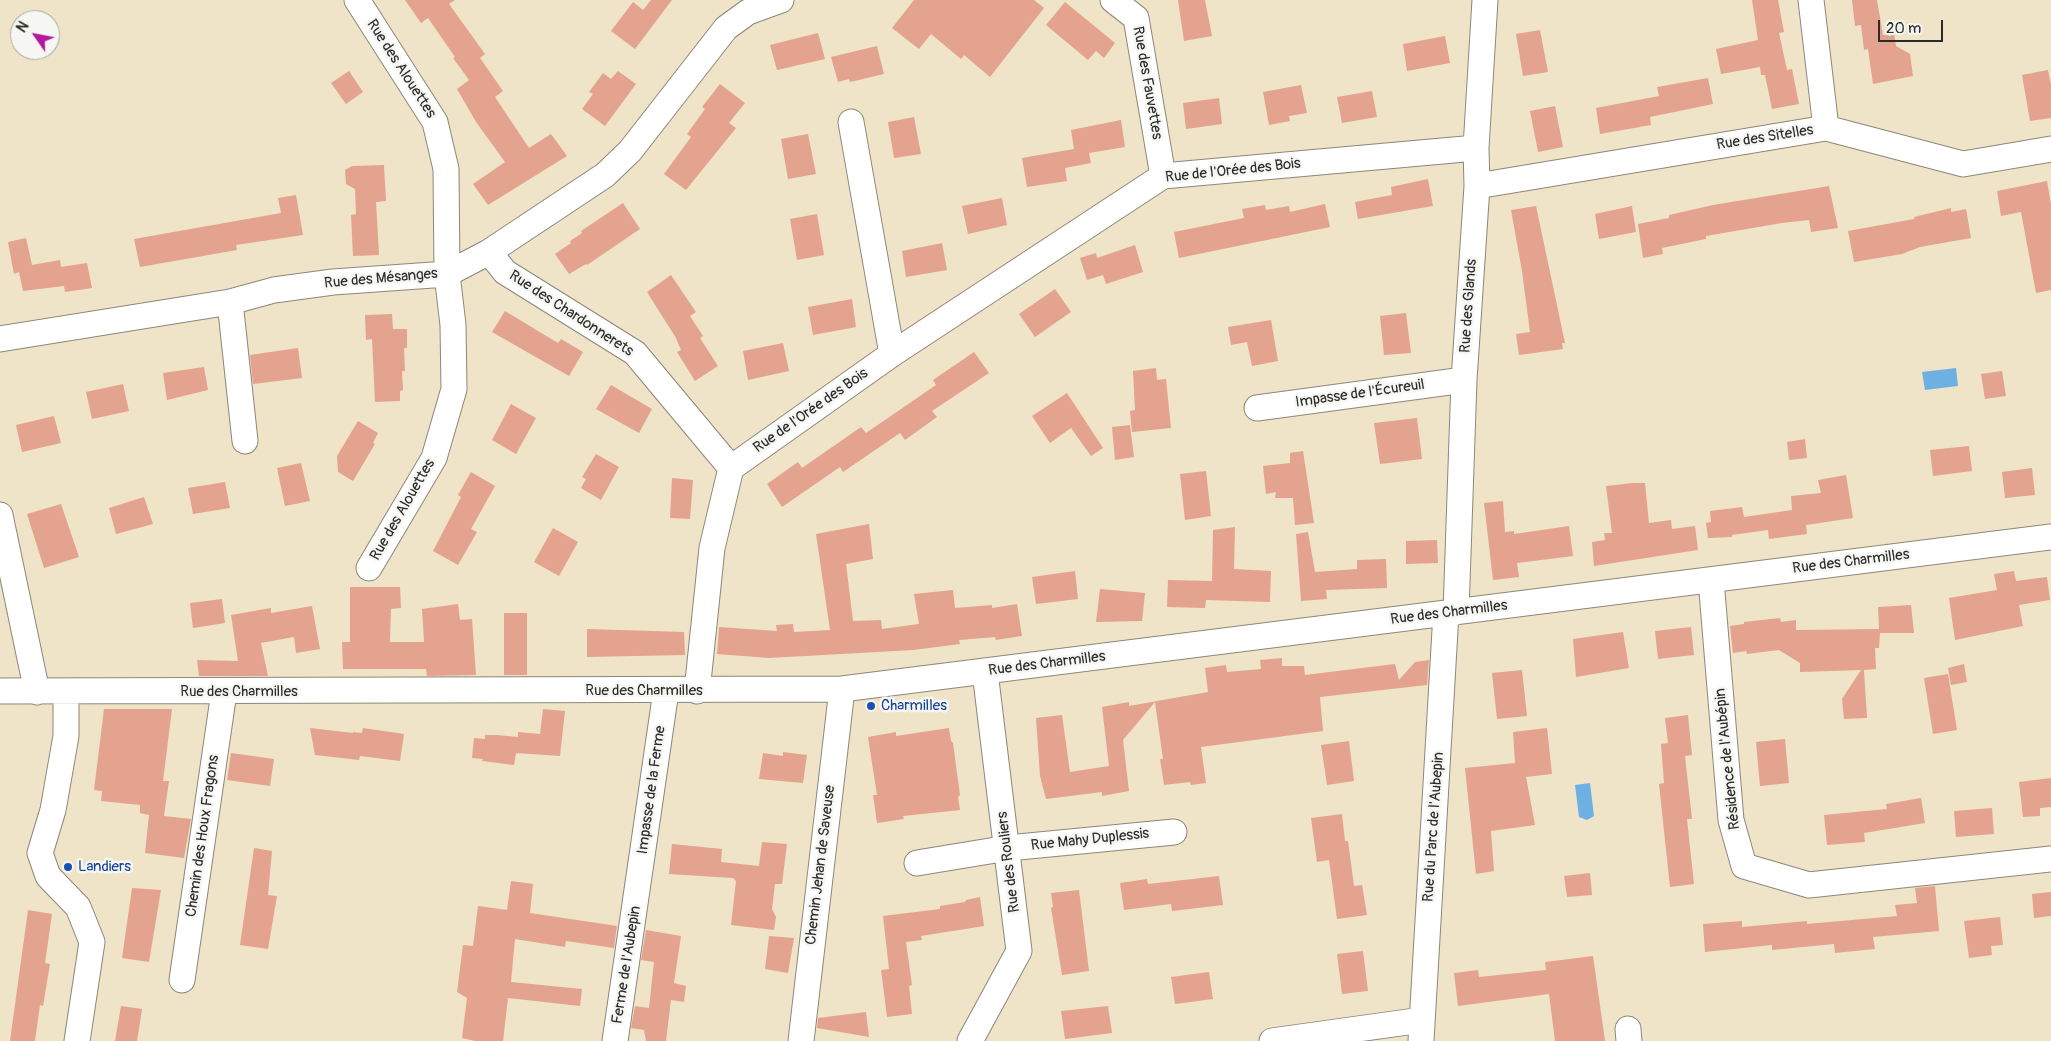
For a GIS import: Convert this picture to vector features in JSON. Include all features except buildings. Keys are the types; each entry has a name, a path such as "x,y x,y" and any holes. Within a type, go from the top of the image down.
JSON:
{"street":[{"name":"Rue des Alouettes","path":"356,0 435,122 446,169 447,274 453,325 454,389 434,458 369,568"},
{"name":"Rue des Mésanges","path":"0,339 230,302 274,290 333,282 447,274 489,252 606,175 630,151 726,28 748,12 781,0"},
{"name":"Rue des Fauvettes","path":"1114,0 1136,18 1163,176"},
{"name":"Rue des Glands","path":"1451,612 1476,186 1476,148 1484,0"},
{"path":"1810,0 1826,128"},
{"path":"851,122 892,354"},
{"name":"Rue des Sitelles","path":"1476,186 1826,128 1963,164 2051,149"},
{"name":"Rue de l'Orée des Bois","path":"731,468 892,354 1163,176 1476,148"},
{"name":"Rue des Chardonnerets","path":"489,252 505,272 635,353 731,468"},
{"path":"230,302 245,441"},
{"name":"Impasse de l'Écureuil","path":"1256,408 1464,380"},
{"path":"697,691 712,548 731,468"},
{"path":"0,515 37,692"},
{"name":"Rue des Charmilles","path":"0,691 697,691 842,689 2051,536"},
{"name":"Résidence de l'Aubépin","path":"1711,580 1731,820 1744,866 1809,885 2051,859"},
{"name":"Rue du Parc de l'Aubepin","path":"1421,1031 1451,612"},
{"name":"Rue des Rouliers","path":"970,1041 1019,951 1008,848 985,672"},
{"name":"Chemin Jehan de Saveuse","path":"801,1041 842,689"},
{"name":"Impasse de la Ferme","path":"638,889 666,690"},
{"path":"66,692 66,736 54,810 40,853 48,876 78,907 92,942 77,1041"},
{"name":"Chemin des Houx Fragons","path":"182,980 224,692"},
{"name":"Rue Mahy Duplessis","path":"918,863 1008,848 1174,832"},
{"name":"Ferme de l'Aubepin","path":"615,1041 638,889"},
{"path":"1272,1041 1421,1031"}],"water":[{"path":"1956,368 1958,386 1925,390 1922,372"},
{"path":"1590,783 1594,816 1587,820 1579,817 1575,785"}],"place":[{"name":"Charmilles","path":"871,706"},
{"name":"Landiers","path":"68,867"}]}
